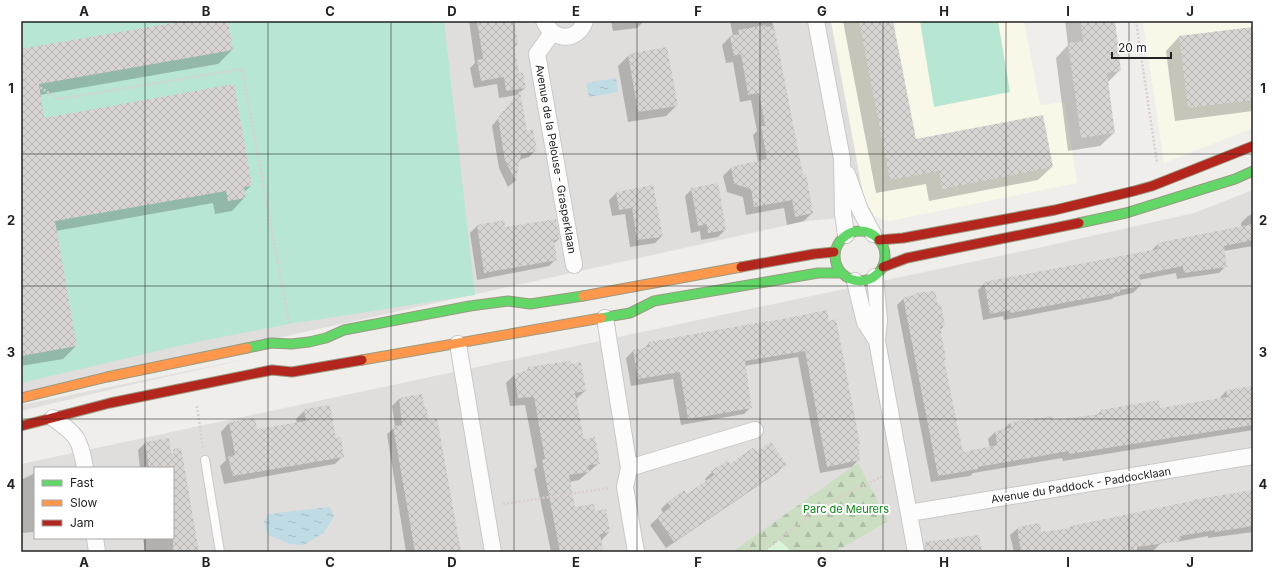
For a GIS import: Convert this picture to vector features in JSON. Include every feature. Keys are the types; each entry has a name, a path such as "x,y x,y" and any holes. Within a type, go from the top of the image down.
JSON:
{"street":[{"name":"Avenue de la Pelouse - Grasperklaan","path":"574,265 537,54 548,27 565,37 572,36 583,28 586,21"},
{"path":"816,21 842,159 860,210 884,249 885,258 879,272 879,320 877,341 916,552"},
{"path":"1253,146 1160,183 1134,191 1055,210 903,238 876,237 859,231 852,232 846,234 837,245 834,252 834,259 840,273 847,278 855,281 869,280 879,272 907,258 1126,213 1235,179 1253,171"},
{"path":"842,159 843,214 846,234"},
{"path":"21,398 107,377 271,343 288,345 307,343 326,338 344,330 462,308 508,301 530,304 580,297 814,254 834,252"},
{"path":"21,426 110,403 272,370 292,372 458,344 630,313 654,301 818,273 840,273"},
{"path":"855,281 865,322 877,341"},
{"path":"605,318 630,468 625,487 636,552"},
{"path":"458,344 493,552"},
{"path":"53,418 71,430 78,440 82,450 85,467"},
{"path":"630,468 755,430"},
{"name":"Avenue du Paddock - Paddocklaan","path":"909,513 1253,456"},
{"path":"95,539 97,552"}],"lane":[{"path":"205,460 220,552"}],"path":[{"path":"1136,21 1160,183"},
{"path":"21,66 24,66 28,80 59,99 242,69 289,324"},
{"path":"194,385 205,460"},
{"path":"763,552 823,505 900,468"},
{"path":"486,506 603,489"}],"shaded area":[{"path":"21,21 831,21 864,199 874,215 806,221 21,395"},
{"path":"831,21 1024,21 1040,105 1065,102 1077,183 889,221 874,215 864,199"},
{"path":"1143,21 1253,21 1253,128 1164,163"},
{"path":"1253,190 1253,552 21,552 21,464 1042,247 1194,213"},
{"path":"261,356 130,385 21,411 21,405"}],"green space":[{"path":"21,21 444,21 475,295 289,324 196,342 21,383"},
{"path":"920,21 998,21 1010,92 934,107"},
{"name":"Parc de Meurers","path":"858,463 888,521 835,552 732,552"},
{"path":"779,540 792,552 763,552"}],"water":[{"path":"616,78 618,92 589,97 586,83"},
{"path":"330,507 334,516 324,533 304,545 290,544 268,535 264,522 268,514"}],"building":[{"path":"184,21 228,21 233,50 39,84 44,118 234,84 252,186 244,187 246,198 228,201 226,191 55,221 77,346 21,356 21,49"},
{"path":"477,21 514,21 518,45 514,46 519,73 523,72 526,88 506,91 504,77 481,81 477,60 483,59"},
{"path":"859,21 893,21 916,139 1043,115 1053,167 942,189 939,171 890,180"},
{"path":"1080,21 1115,21 1121,71 1107,73 1115,133 1081,138 1068,43 1083,41"},
{"path":"766,25 766,27 774,26 803,175 806,174 813,213 795,217 792,200 754,207 751,189 734,184 731,167 767,159 761,126 765,126 759,93 748,95 741,54 734,56 730,36 739,34 738,30"},
{"path":"1253,27 1253,100 1188,108 1179,36"},
{"path":"667,47 678,106 638,112 628,54"},
{"path":"520,91 527,131 533,129 537,151 521,154 516,181 505,161 498,118"},
{"path":"718,183 726,230 708,233 707,224 698,226 691,188"},
{"path":"653,185 663,237 637,240 632,208 619,210 616,192"},
{"path":"556,219 560,239 554,240 557,260 484,273 477,225 504,220 505,227"},
{"path":"1253,224 1253,240 1224,246 1227,267 1184,273 1183,266 1139,275 1141,286 1120,290 1120,292 1011,313 1010,310 990,314 984,282 1158,249 1157,243"},
{"path":"935,291 938,305 941,304 945,326 940,327 946,359 944,360 963,452 997,445 995,431 1011,428 1010,422 1053,416 1053,420 1101,414 1101,410 1159,400 1160,408 1227,397 1226,390 1253,386 1253,425 1069,454 1069,451 978,467 978,469 938,476 903,297 916,295 916,293"},
{"path":"827,310 829,321 836,319 860,444 858,444 860,460 827,467 805,351 745,361 752,408 712,415 688,419 680,372 638,379 633,350 649,347 649,342 768,322"},
{"path":"570,361 571,364 581,362 586,391 575,393 584,439 595,437 600,464 588,465 589,472 569,475 575,507 594,504 595,511 606,509 610,532 600,534 603,552 560,552 542,460 545,459 534,397 518,398 514,374 529,370 528,367"},
{"path":"422,394 425,409 427,409 428,420 437,418 461,552 415,552 393,426 402,425 399,398"},
{"path":"330,405 336,438 341,437 344,457 233,476 228,457 235,455 229,422 255,418 257,429 306,421 304,409"},
{"path":"169,438 173,464 173,449 181,448 199,552 173,552 174,467 149,467 145,442"},
{"path":"771,442 787,465 674,542 657,517 671,507 667,502 684,490 687,494 714,475 711,471 728,460 730,464 754,447 757,451"},
{"path":"1253,490 1253,526 1180,536 1181,541 1137,547 1137,550 1126,552 1021,552 1017,527 1040,523 1041,532 1071,528 1071,526 1192,500"},
{"path":"979,535 982,550 977,550 977,552 925,552 924,542"}],"traffic: fast":[{"path":"1079,223 1126,213 1235,179 1253,171"},
{"path":"855,231 865,231 878,238 885,251 885,256 885,261 878,274 865,281 855,281 846,277 839,270 835,261 835,251 839,242 846,235 855,231"},
{"path":"601,318 630,313 654,301 818,273 840,273"},
{"path":"247,348 271,343 291,344 309,342 326,338 344,330 470,306 508,301 530,304 583,296"}],"traffic: slow":[{"path":"583,296 741,267"},
{"path":"362,360 601,318"},
{"path":"21,398 107,377 247,348"}],"traffic: jam":[{"path":"879,240 903,238 1055,210 1134,191 1152,186 1253,146"},
{"path":"883,267 907,258 1079,223"},
{"path":"741,267 814,254 834,252"},
{"path":"21,426 110,403 272,370 292,372 362,360"}]}
